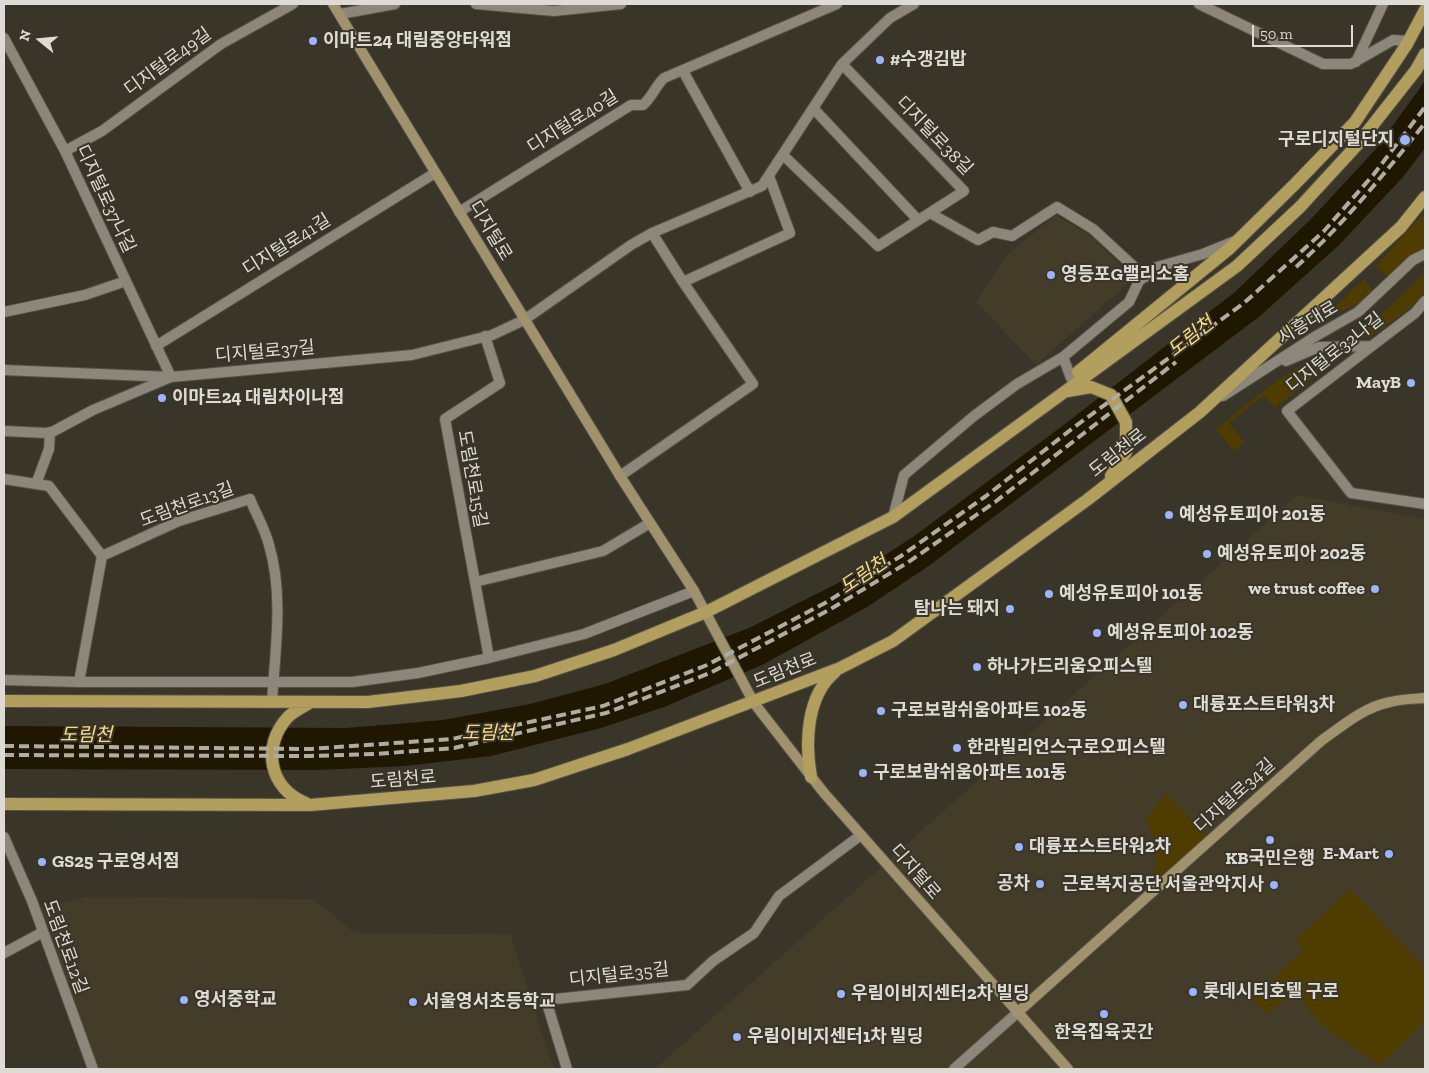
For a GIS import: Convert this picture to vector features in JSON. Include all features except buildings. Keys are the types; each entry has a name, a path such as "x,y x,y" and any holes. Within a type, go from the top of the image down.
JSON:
{"main road":[{"name":"디지털로","path":"333,4 620,476 694,590 754,703 811,778 1068,1069"},
{"path":"972,459 1239,239 1355,122 1409,41 1425,10"},
{"path":"4,701 272,702 306,705 368,702 452,692 535,676 614,650 706,612 893,517 1237,266 1300,207 1357,145 1416,70 1425,54"},
{"name":"도림천로","path":"4,804 310,805 474,791 534,780 628,749 754,703 840,668 893,641 966,590 1200,412 1286,330 1401,227 1425,197"},
{"path":"1064,392 1091,387 1111,394 1126,422 1126,452 1107,483"},
{"path":"811,778 808,736 814,703 826,681 840,668"},
{"name":"디지털로34길","path":"1017,1013 1321,741 1357,715 1376,706 1403,699 1425,698"},
{"path":"306,705 289,717 278,731 273,753 274,775 282,788 294,798 310,805"}],"street":[{"name":"디지털로49길","path":"65,151 102,130 220,44 293,4"},
{"path":"340,14 395,4"},
{"path":"476,4 554,11 621,4"},
{"name":"디지털로40길","path":"459,212 631,105 643,105 651,98 656,86 664,78 838,4"},
{"path":"524,320 631,245 652,233 762,186 842,64 890,18 914,4"},
{"path":"1199,4 1323,64 1351,64 1393,40 1409,41"},
{"path":"1356,62 1383,4"},
{"name":"디지털로37나길","path":"4,38 65,151 171,377"},
{"name":"디지털로38길","path":"782,155 878,246 964,191 842,64"},
{"path":"683,71 750,192"},
{"path":"813,108 918,220"},
{"name":"디지털로41길","path":"156,346 435,173"},
{"path":"683,282 790,233 769,176"},
{"path":"930,212 978,240 993,232 1012,236 1057,207 1093,229 1145,277"},
{"path":"620,476 753,384 652,233"},
{"path":"893,517 904,476 974,416 1017,384 1063,357 1129,302 1139,281 1157,267 1203,254 1239,239"},
{"name":"시흥대로","path":"1200,412 1316,336 1358,312 1413,260 1425,254"},
{"path":"4,312 85,295 126,281"},
{"name":"디지털로32나길","path":"1425,301 1415,312 1287,412 1351,493 1425,504"},
{"name":"디지털로37길","path":"4,370 171,377 412,355 485,336 524,320"},
{"name":"도림천로15길","path":"485,336 500,383 445,418 489,658"},
{"path":"1260,372 1319,347 1371,346"},
{"path":"1063,357 1071,378"},
{"path":"4,431 50,432 67,426 93,410 171,377"},
{"path":"36,484 48,449 50,432"},
{"path":"4,479 49,486 102,556 79,682"},
{"name":"도림천로13길","path":"102,556 179,521 250,499 270,546 278,606 274,680"},
{"path":"475,582 603,551 650,523"},
{"path":"4,680 79,682 274,680 352,682 418,673 489,658 584,634 694,590"},
{"path":"272,702 274,680"},
{"name":"디지털로35길","path":"568,1069 546,1000 687,985 713,961 754,932 779,896 861,835"},
{"name":"도림천로12길","path":"4,837 43,932 93,1069"},
{"path":"4,953 43,932"},
{"path":"954,1069 1017,1013"}],"shaded area":[{"path":"1425,212 1425,252 1391,281 1376,266"},
{"name":"영등포G밸리소홈","path":"1056,215 1090,236 1134,278 1036,365 976,302 1008,254"},
{"path":"1425,272 1425,292 1410,308 1370,337 1364,337 1365,331"},
{"path":"1363,280 1377,294 1334,315 1331,311"},
{"path":"1328,355 1337,357 1275,408 1264,395 1229,423 1244,442 1234,451 1216,429 1285,375 1314,359"},
{"path":"1297,495 1425,519 1425,1069 655,1069"},
{"path":"1166,793 1210,840 1150,894 1155,856 1153,837 1146,819"},
{"path":"1350,889 1425,968 1425,1021 1380,1065 1331,1032 1320,1022 1303,1001 1298,988 1267,1015 1251,999 1303,950 1296,939"},
{"path":"84,897 313,899 355,933 510,934 554,1069 99,1069 40,908"}],"water":[{"name":"도림천","path":"1425,81 1425,148 1403,177 1339,245 1260,316 930,565 867,607 764,664 664,707 601,728 491,756 405,766 318,770 4,769 4,726 346,728 443,720 530,704 605,684 749,628 854,575 913,537 1065,424 1235,292 1311,219 1375,150"}],"pier":[{"path":"1425,78 1375,147 1320,209 1248,279 1246,278 1309,217 1373,148"}],"railway":[{"path":"4,746 310,749 452,739 603,706 707,665 825,603 901,556 986,496 1073,428 1244,303 1324,231 1374,174 1425,107"},
{"path":"1296,267 1348,216 1425,123"},
{"path":"4,755 309,756 376,754 454,748 606,713 710,673 829,610 907,563 995,502 1176,362"}],"place":[{"name":"이마트24 대림중앙타워점","path":"313,41"},
{"name":"#수갱김밥","path":"880,60"},
{"name":"구로디지털단지","path":"1405,140"},
{"name":"영등포G밸리소홈","path":"1051,275"},
{"name":"MayB","path":"1411,383"},
{"name":"이마트24 대림차이나점","path":"162,398"},
{"name":"예성유토피아 201동","path":"1169,515"},
{"name":"예성유토피아 202동","path":"1207,554"},
{"name":"we trust coffee","path":"1375,589"},
{"name":"예성유토피아 101동","path":"1049,594"},
{"name":"탐나는 돼지","path":"1010,609"},
{"name":"예성유토피아 102동","path":"1097,633"},
{"name":"하나가드리움오피스텔","path":"977,667"},
{"name":"대륭포스트타워3차","path":"1183,705"},
{"name":"구로보람쉬움아파트 102동","path":"881,711"},
{"name":"한라빌리언스구로오피스텔","path":"957,748"},
{"name":"구로보람쉬움아파트 101동","path":"863,773"},
{"name":"KB국민은행","path":"1270,840"},
{"name":"대륭포스트타워2차","path":"1019,847"},
{"name":"E-Mart","path":"1389,854"},
{"name":"GS25 구로영서점","path":"42,862"},
{"name":"공차","path":"1040,884"},
{"name":"근로복지공단 서울관악지사","path":"1274,885"},
{"name":"롯데시티호텔 구로","path":"1193,992"},
{"name":"우림이비지센터2차 빌딩","path":"841,994"},
{"name":"영서중학교","path":"184,1000"},
{"name":"서울영서초등학교","path":"413,1002"},
{"name":"한옥집육곳간","path":"1104,1014"},
{"name":"우림이비지센터1차 빌딩","path":"737,1037"}]}
